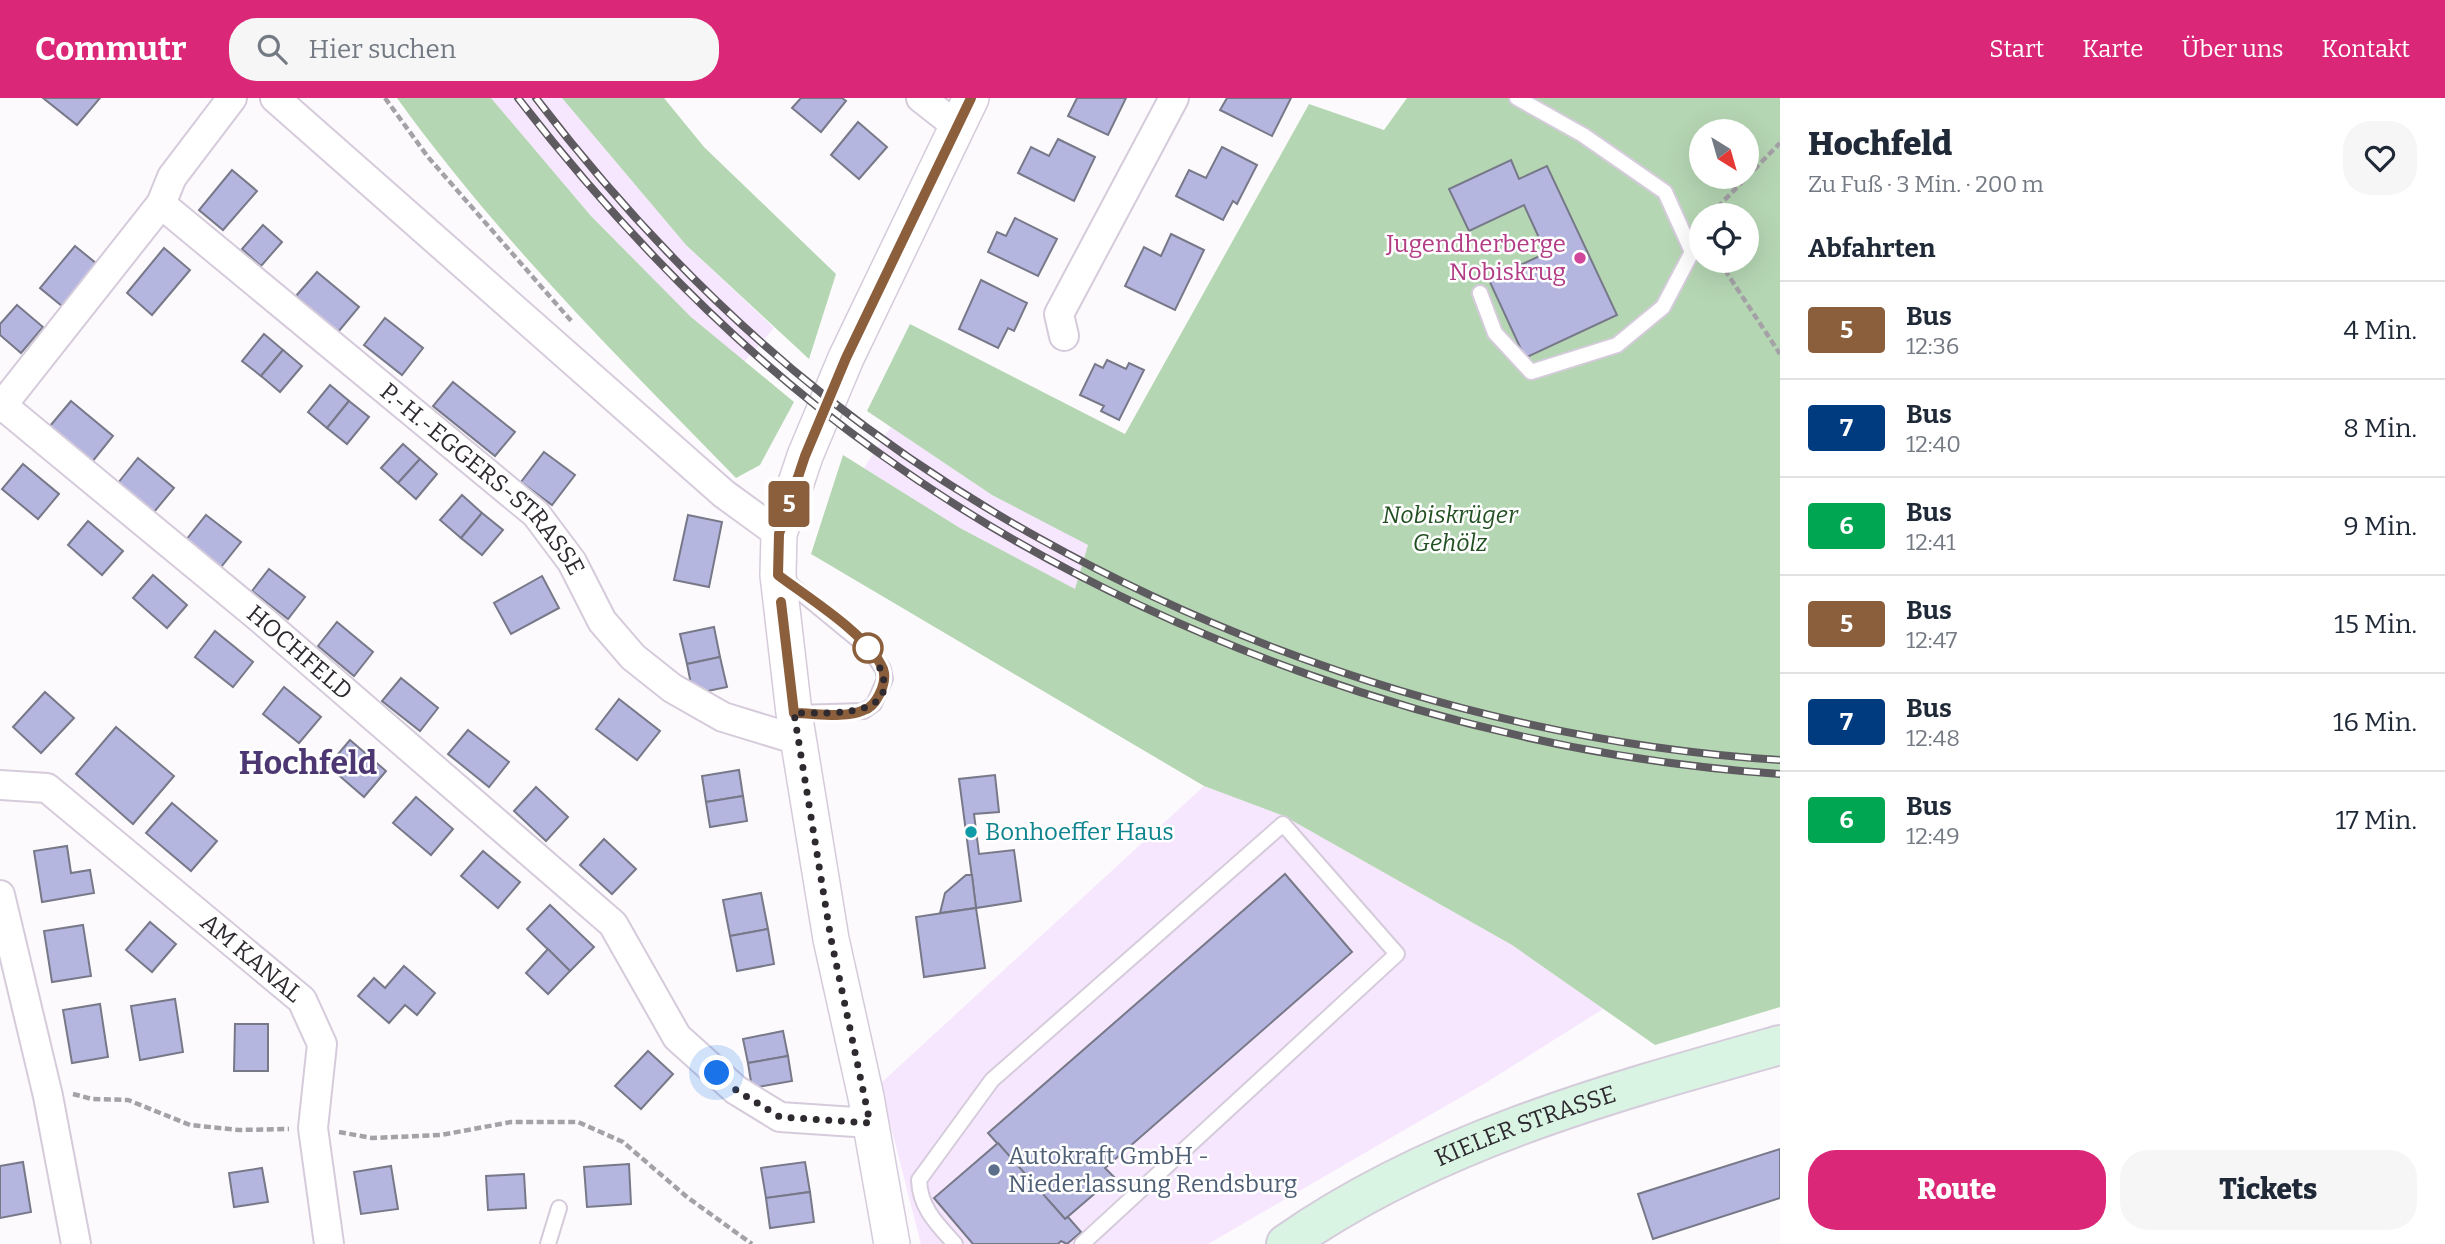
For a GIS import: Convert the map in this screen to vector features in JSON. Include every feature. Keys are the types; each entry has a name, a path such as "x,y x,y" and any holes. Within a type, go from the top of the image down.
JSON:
{"main road":[{"name":"KIELER STRASSE","path":"1286,1244 1327,1216 1424,1163 1475,1142 1649,1082 1780,1045"}],"street":[{"name":"HOCHFELD","path":"232,98 173,177 161,204 1,407 261,618 613,924 677,1037 736,1090 780,1117 870,1123"},
{"path":"275,98 724,494 779,534"},
{"path":"892,1244 870,1123 831,939 796,726 778,575 779,534 805,456 846,358 964,112 921,98"},
{"path":"1064,336 1059,314 1174,98"},
{"name":"P.-H.-EGGERS-STRASSE","path":"161,204 537,514 572,562 602,621 633,657 672,688 723,717 796,726"},
{"name":"AM KANAL","path":"0,785 47,788 302,1000 322,1044 313,1128 329,1244"},
{"path":"0,895 48,1096 76,1244"}],"lane":[{"path":"1480,293 1495,333 1531,372 1617,345 1663,307 1692,251 1665,192 1583,135 1517,98"},
{"path":"778,575 868,648 883,668 885,679 874,704 864,711 796,726"},
{"path":"956,1244 930,1215 919,1196 919,1180 992,1080 1283,824 1397,954 1082,1244"},
{"path":"548,1244 559,1208"}],"path":[{"path":"385,98 428,157 578,329"},
{"path":"1722,203 1780,143"},
{"path":"1727,273 1780,354"},
{"path":"48,1096 67,1093 92,1099 128,1100 190,1125 239,1130 313,1128 372,1138 441,1135 511,1122 578,1122 623,1142 687,1197 752,1244"}],"shaded area":[{"path":"491,98 562,98 686,245 774,328 744,362 691,317 591,216"},
{"path":"891,427 992,495 1174,586 1075,590 960,528 864,468"},
{"path":"1204,786 1284,816 1512,945 1603,1009 1487,1082 1208,1244 921,1244 880,1084"}],"green space":[{"path":"397,98 491,98 591,216 691,317 794,402 760,465 736,478 603,341 517,247"},
{"path":"562,98 664,98 704,147 836,274 809,359 686,245"},
{"name":"Nobiskrüger Gehölz","path":"1407,98 1780,98 1780,1007 1655,1045 1512,945 1284,816 1204,786 811,554 843,455 960,528 1075,589 1088,545 992,495 867,411 910,324 1125,434 1309,104 1384,130"}],"building":[{"path":"43,98 100,98 77,125"},
{"path":"801,98 842,98 846,101 821,132 792,108"},
{"path":"1077,98 1126,98 1108,135 1068,116"},
{"path":"1227,98 1291,98 1272,136 1220,110"},
{"path":"858,122 887,147 859,179 831,155"},
{"path":"1058,139 1095,157 1074,201 1018,173 1031,147 1049,156"},
{"path":"1222,147 1257,165 1237,204 1233,201 1223,220 1176,196 1189,170 1206,178"},
{"path":"1511,160 1519,179 1547,166 1617,315 1525,358 1489,280 1546,253 1524,205 1469,231 1449,189"},
{"path":"232,170 257,191 223,230 199,210"},
{"path":"1015,218 1057,239 1038,276 988,252 997,232 1006,236"},
{"path":"263,225 282,242 261,266 242,249"},
{"path":"1171,234 1204,250 1175,310 1125,286 1144,247 1161,256"},
{"path":"75,246 97,264 62,306 40,288"},
{"path":"164,248 190,270 152,315 127,293"},
{"path":"317,272 359,307 338,332 296,296"},
{"path":"981,280 1027,303 1014,331 1008,328 998,348 959,329"},
{"path":"17,305 43,327 21,353 0,335 0,324"},
{"path":"385,318 423,348 402,375 364,345"},
{"path":"264,334 283,350 261,376 242,361"},
{"path":"283,350 302,366 280,392 261,376"},
{"path":"1107,360 1126,369 1129,363 1144,370 1119,420 1101,411 1104,406 1080,395 1095,364 1103,368"},
{"path":"453,382 515,432 495,456 433,406"},
{"path":"330,385 349,401 327,428 308,412"},
{"path":"71,401 113,436 92,462 50,426"},
{"path":"349,401 369,417 347,444 327,428"},
{"path":"403,444 420,459 398,483 381,468"},
{"path":"544,452 575,475 552,505 521,482"},
{"path":"138,458 174,488 154,512 118,483"},
{"path":"420,459 437,474 416,499 398,483"},
{"path":"23,464 59,494 38,519 2,489"},
{"path":"462,495 482,513 461,538 440,520"},
{"path":"482,513 503,530 482,555 461,538"},
{"path":"206,515 241,542 221,567 186,540"},
{"path":"688,515 722,522 709,587 674,580"},
{"path":"88,521 123,551 102,575 68,545"},
{"path":"269,569 305,597 288,619 252,591"},
{"path":"153,575 187,605 167,628 133,598"},
{"path":"542,576 559,608 511,634 494,603"},
{"path":"337,622 373,652 354,676 318,646"},
{"path":"714,627 720,657 687,664 680,634"},
{"path":"215,631 253,662 233,687 195,657"},
{"path":"720,657 727,687 693,694 687,664"},
{"path":"401,678 438,708 420,731 382,701"},
{"path":"284,687 321,717 299,743 263,714"},
{"path":"45,692 74,718 41,753 13,727"},
{"path":"619,699 660,731 637,760 596,729"},
{"path":"116,727 174,776 133,824 76,774"},
{"path":"468,730 509,762 489,787 448,754"},
{"path":"350,740 386,771 364,797 328,766"},
{"path":"739,770 743,796 706,802 702,776"},
{"name":"Bonhoeffer Haus","path":"995,775 999,812 974,814 979,854 1014,850 1021,901 976,908 959,779"},
{"path":"536,787 568,817 546,841 514,811"},
{"path":"743,796 747,821 710,827 706,802"},
{"path":"416,797 453,829 431,855 393,823"},
{"path":"172,803 217,841 191,871 146,833"},
{"path":"604,839 636,869 612,894 580,865"},
{"path":"67,846 71,873 90,870 94,893 42,902 34,851"},
{"path":"483,851 520,882 498,908 461,876"},
{"path":"1285,874 1352,952 1105,1168 1114,1177 1065,1219 988,1133"},
{"path":"966,875 972,875 976,908 940,913 945,893"},
{"path":"761,893 768,929 730,936 723,900"},
{"path":"550,905 594,947 570,971 527,929"},
{"name":"Bonhoeffer Haus","path":"976,908 985,968 924,977 916,917"},
{"path":"150,922 176,944 152,972 126,950"},
{"path":"83,925 91,976 52,982 44,931"},
{"path":"768,929 774,964 737,971 730,936"},
{"path":"548,949 570,971 548,994 526,973"},
{"path":"404,966 435,993 417,1015 405,1005 389,1023 358,996 374,978 385,988"},
{"path":"175,999 183,1052 140,1060 131,1006"},
{"path":"100,1004 108,1057 72,1063 63,1010"},
{"path":"235,1024 268,1024 268,1071 234,1071"},
{"path":"783,1031 788,1056 748,1063 743,1039"},
{"path":"648,1051 673,1074 641,1109 615,1086"},
{"path":"788,1056 792,1081 752,1088 748,1063"},
{"name":"Autokraft GmbH - Niederlassung Rendsburg","path":"998,1143 1065,1219 1068,1217 1081,1232 1067,1244 1061,1241 1058,1244 973,1244 934,1198"},
{"path":"1780,1149 1780,1198 1653,1239 1638,1194"},
{"path":"23,1162 31,1212 0,1218 0,1166"},
{"path":"805,1162 810,1192 766,1198 761,1168"},
{"path":"629,1164 631,1204 587,1207 584,1167"},
{"path":"391,1166 398,1209 361,1214 354,1172"},
{"path":"262,1168 268,1202 234,1207 229,1173"},
{"path":"524,1174 526,1208 488,1210 486,1176"},
{"path":"810,1192 814,1222 770,1228 766,1198"}],"railway":[{"path":"518,98 640,242 684,288 777,373 876,451 975,517 1081,576 1191,629 1306,674 1423,711 1542,741 1661,762 1780,774"},
{"path":"536,98 636,218 746,329 825,396 928,471 1039,538 1155,597 1276,648 1400,691 1526,724 1653,747 1780,760"}],"bus line":[{"name":"5","path":"781,602 794,713 864,711 874,704 885,679 883,668 868,648 845,627 778,575 779,534 805,456 846,358 971,98"}],"place":[{"name":"Jugendherberge Nobiskrug","path":"1580,258"},
{"name":"Bonhoeffer Haus","path":"971,832"},
{"name":"Autokraft GmbH - Niederlassung Rendsburg","path":"994,1170"}],"district":[{"name":"Hochfeld","path":"308,763"}],"route":[{"path":"717,1073 736,1090 780,1117 870,1123 831,939 794,713 864,711 874,704 885,679 883,668 868,648"}]}
